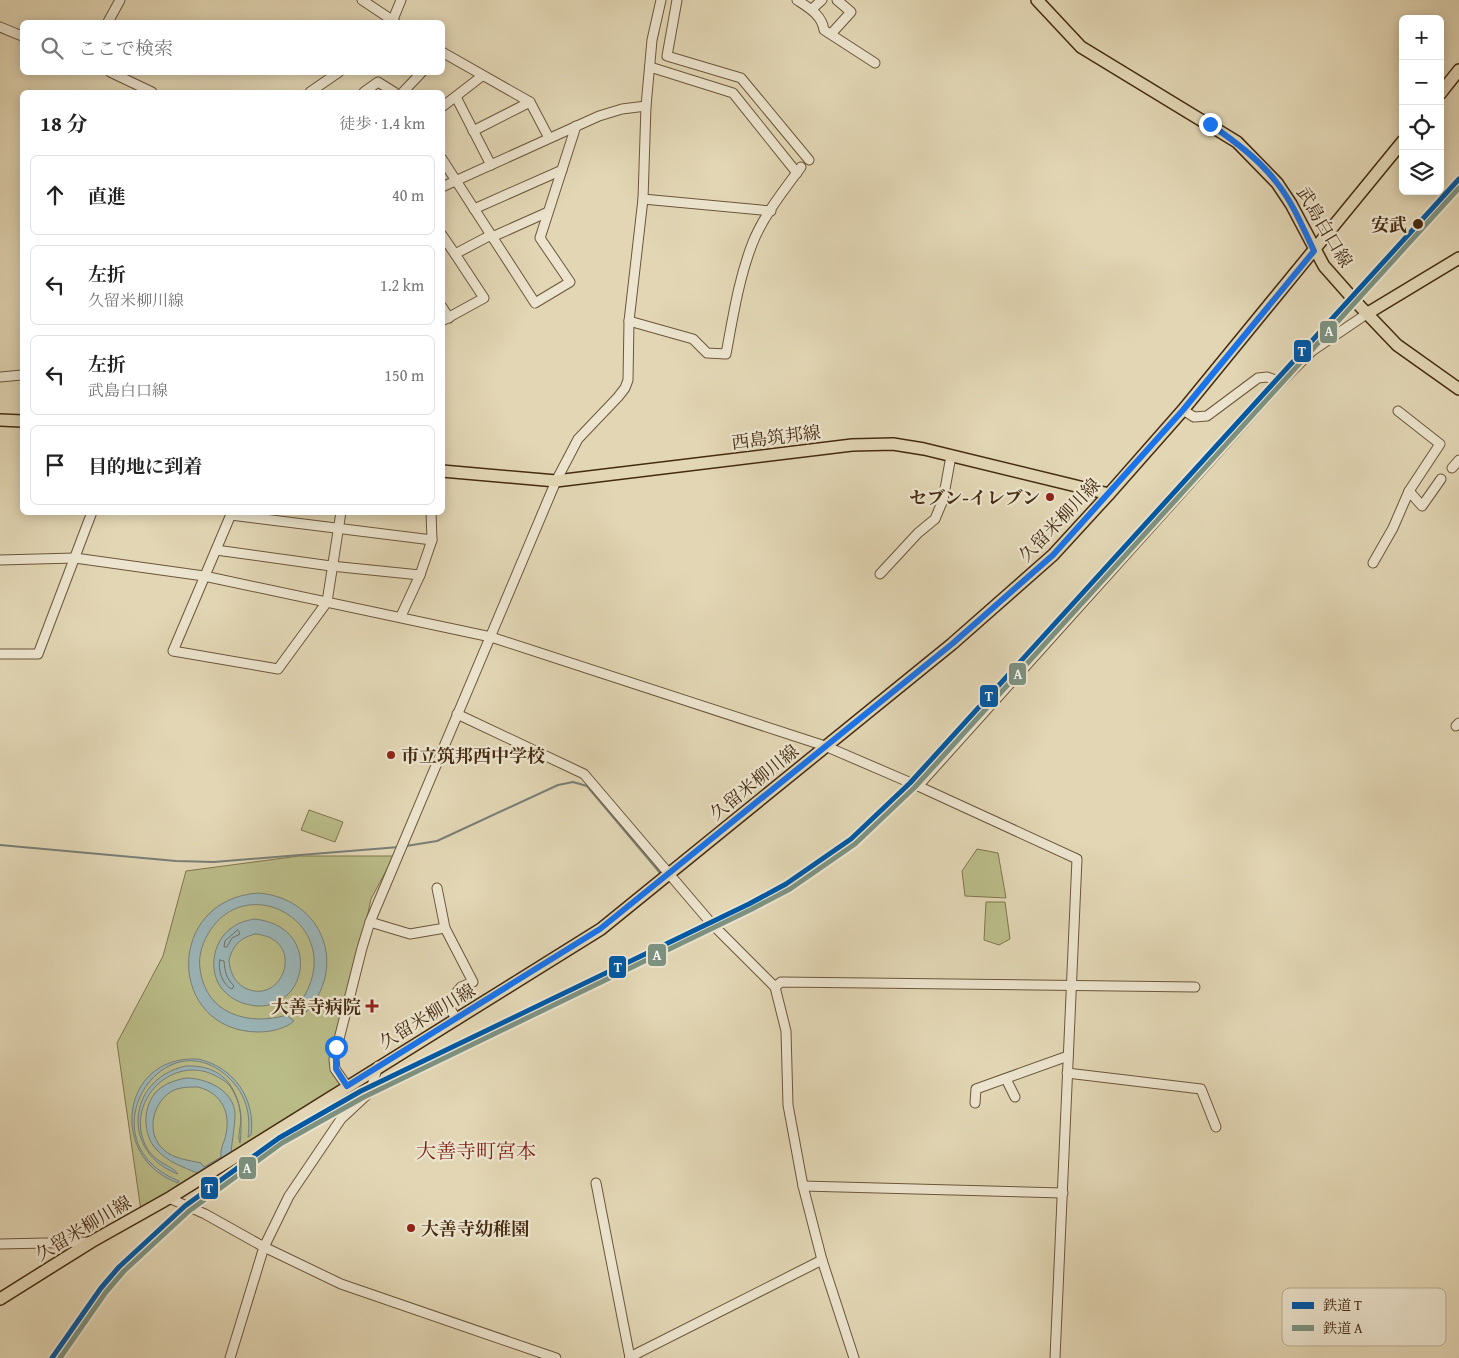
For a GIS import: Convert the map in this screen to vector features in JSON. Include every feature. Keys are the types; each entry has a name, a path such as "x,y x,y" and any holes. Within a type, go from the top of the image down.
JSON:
{"main road":[{"name":"武島白口線","path":"1037,0 1081,47 1237,142 1277,183 1291,204 1314,251 1324,266 1397,345 1459,388"},
{"path":"1444,89 1459,70"},
{"name":"久留米柳川線","path":"0,1299 91,1242 171,1197 600,929 952,644 1053,555 1109,494 1183,410 1399,146"},
{"path":"1368,313 1459,258"},
{"path":"0,420 20,420"},
{"name":"西島筑邦線","path":"445,471 556,481 852,445 893,444 1109,494"}],"street":[{"path":"109,20 120,0"},
{"path":"362,0 390,20"},
{"path":"394,20 401,0"},
{"path":"347,1086 336,1069 334,1059 370,922 556,481 578,439 626,388 630,321 643,199 646,106 652,40 661,0"},
{"path":"677,0 667,56 741,78 809,160"},
{"path":"797,0 812,9 823,22 824,30 875,63"},
{"path":"812,9 822,0"},
{"path":"831,34 851,12 837,0"},
{"path":"0,27 20,35"},
{"path":"445,54 530,102 549,138"},
{"path":"630,321 693,339 707,353 726,354 736,302 754,241 771,211 799,170 732,93 650,68"},
{"path":"116,75 148,90"},
{"path":"313,90 335,75"},
{"path":"407,90 419,75"},
{"path":"445,105 482,76"},
{"path":"367,90 378,82 391,90"},
{"path":"456,98 491,165"},
{"path":"473,131 530,102"},
{"path":"445,186 576,126 622,109 646,106"},
{"path":"445,164 535,303 570,282 540,238 576,126"},
{"path":"474,209 562,170"},
{"path":"643,199 771,211"},
{"path":"455,254 491,236 548,212"},
{"path":"445,239 484,298 446,319"},
{"path":"918,786 1281,382 1312,351 1368,313"},
{"path":"0,377 20,375"},
{"path":"1183,410 1194,417 1207,416 1258,378 1266,376 1281,382"},
{"path":"1373,563 1393,528 1409,491 1440,444 1398,411"},
{"path":"880,574 918,533 935,519 944,500 951,456"},
{"path":"1452,468 1459,460"},
{"path":"1409,491 1422,506 1441,479"},
{"path":"0,654 38,654 91,515"},
{"path":"232,515 173,651 278,669 327,602 331,566 340,515"},
{"path":"239,515 432,540"},
{"path":"401,616 420,575 432,540 430,515"},
{"path":"216,550 331,566 420,575"},
{"path":"0,560 75,558 204,576 401,616 491,637 825,746 918,786 1077,859 1055,1358"},
{"path":"457,714 584,774 668,875 711,923 776,987 786,1031 788,1105 803,1186 822,1260 854,1358"},
{"path":"437,888 445,928 473,982 462,987 447,1004 457,1020"},
{"path":"370,922 410,934 445,928"},
{"path":"776,987 781,982 1195,987"},
{"path":"975,1102 976,1089 1068,1056"},
{"path":"230,1358 264,1247 289,1196 340,1119 370,1092 378,1066"},
{"path":"1067,1073 1201,1089 1216,1127"},
{"path":"1006,1079 1014,1097"},
{"path":"596,1183 630,1357 822,1260"},
{"path":"803,1186 1063,1193"},
{"path":"171,1197 171,1199 205,1214 264,1247 341,1284 556,1358"},
{"path":"0,1244 91,1242"}],"green space":[{"path":"309,810 343,822 335,842 301,830"},
{"path":"977,849 998,853 1006,898 965,896 962,871"},
{"path":"299,856 394,856 371,899 334,1069 341,1085 141,1211 117,1043 163,956 186,871"},
{"path":"986,902 1005,902 1010,939 999,945 984,940"}],"water":[{"path":"258,893 281,898 300,908 314,922 323,940 327,959 325,979 316,999 301,1017 296,1012 296,1008 311,981 314,956 307,934 292,918 273,907 251,905 230,912 211,929 202,948 200,969 204,985 220,1007 244,1017 258,1019 287,1015 294,1021 277,1030 258,1032 228,1026 206,1011 193,989 189,965 193,940 206,918 227,901"},
{"path":"254,919 276,925 290,935 298,950 300,966 297,981 288,994 275,1003 257,1006 230,997 218,983 214,967 216,950 224,935 241,922","holes":["255,934 271,938 281,947 285,958 284,970 279,980 270,988 259,991 245,988 235,980 230,969 229,960 233,950 241,940"]},
{"path":"198,1059 222,1069 240,1086 250,1109 251,1135 248,1137 249,1120 246,1105 240,1091 229,1078 204,1063 180,1062 159,1073 143,1091 135,1115 137,1140 151,1163 179,1181 178,1183 156,1170 141,1153 133,1132 132,1110 139,1090 152,1073 172,1062"},
{"path":"186,1066 202,1067 215,1072 225,1079 233,1089 238,1102 230,1086 221,1078 199,1070 183,1071 169,1076 157,1085 148,1097 142,1111 140,1126 147,1149 156,1159 178,1174 160,1164 147,1150 140,1134 138,1117 142,1100 151,1085 166,1074"},
{"path":"186,1078 202,1080 218,1087 230,1098 235,1114 231,1153 197,1173 176,1164 157,1150 149,1136 146,1120 149,1104 158,1090 171,1082","holes":["198,1087 219,1099 223,1106 226,1113 227,1129 221,1157 204,1167 201,1163 177,1157 164,1150 154,1135 153,1127 156,1110 166,1095 174,1090 183,1088"]},
{"path":"241,1121 241,1128 240,1143 239,1135"}],"waterway":[{"path":"406,846 437,841 558,785 573,782 587,786 661,874"},
{"path":"0,845 176,861 214,862 399,847"}],"rail line":[{"name":"T","path":"52,1358 101,1288 119,1267 185,1206 279,1138 361,1091 749,904 786,884 851,839 910,783 1459,179"},
{"name":"A","path":"60,1358 106,1292 124,1271 189,1211 282,1143 364,1097 752,909 790,889 855,844 915,787 1459,188"}],"place":[{"name":"安武","path":"1418,224"},
{"name":"セブン-イレブン","path":"1050,497"},
{"name":"市立筑邦西中学校","path":"391,755"},
{"name":"大善寺病院","path":"372,1006"},
{"name":"大善寺幼稚園","path":"411,1228"}],"district":[{"name":"大善寺町宮本","path":"476,1150"}],"route":[{"path":"336,1047 334,1059 336,1069 347,1086 457,1020 600,929 952,644 1053,555 1183,410 1314,251 1291,204 1277,183 1237,142 1210,124"}]}
